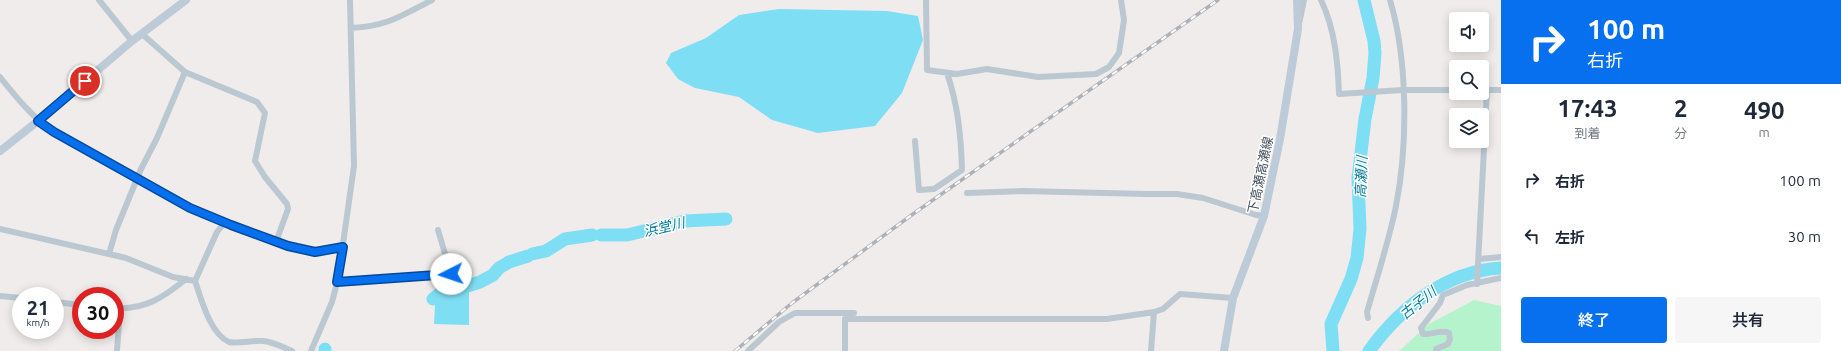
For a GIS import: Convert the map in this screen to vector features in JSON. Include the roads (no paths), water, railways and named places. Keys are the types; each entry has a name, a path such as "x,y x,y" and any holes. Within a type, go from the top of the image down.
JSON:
{"main road":[{"path":"0,151 38,121 132,41 186,0"},
{"name":"下高瀬高瀬線","path":"1224,351 1233,298 1264,216 1280,139 1298,29 1298,0"}],"street":[{"path":"99,0 132,41"},
{"path":"311,351 332,302 337,282 354,166 350,0"},
{"path":"351,28 382,24 399,18 432,0"},
{"path":"926,0 927,70 957,74 987,69 1038,77 1096,74 1109,67 1119,52 1124,20 1121,0"},
{"path":"1298,29 1302,16 1304,0"},
{"path":"1321,0 1329,17 1338,74 1339,94 1401,90 1449,90"},
{"path":"1368,318 1368,312 1396,206 1402,150 1404,113 1398,44 1390,0"},
{"path":"142,34 185,72 257,102 265,113 255,161 265,177 287,204 288,209 276,242"},
{"path":"108,254 116,230 185,72"},
{"path":"915,140 919,190 934,189 962,170 960,127 955,95 947,73"},
{"path":"0,77 38,121 54,132 190,208 288,246 315,252 343,247"},
{"path":"1489,90 1501,90"},
{"path":"1477,284 1485,100"},
{"path":"967,193 1024,191 1177,194 1204,198 1256,215 1264,216"},
{"path":"226,222 217,232 195,281 204,308 212,324 220,335 230,342 263,341 274,343 292,351"},
{"path":"0,229 126,258 173,277 195,281"},
{"path":"337,282 451,274 438,230"},
{"path":"1478,260 1501,257"},
{"path":"1436,349 1448,344 1450,339 1449,333 1444,331 1423,334 1421,328 1440,303 1443,295 1466,285 1501,278"},
{"path":"124,308 140,307 153,303 168,294 186,279"},
{"path":"845,351 845,319 1107,319 1154,312 1163,309 1180,294 1233,298"},
{"path":"0,296 12,297"},
{"path":"1151,351 1154,312"},
{"path":"748,351 779,322 795,313 854,313"},
{"path":"117,339 117,351"}],"water":[{"path":"779,9 887,11 918,16 923,40 902,93 875,126 818,133 772,120 739,97 695,88 678,79 666,63 671,53 706,38 739,15"},
{"path":"469,292 469,325 434,324 435,305 448,294"}],"waterway":[{"name":"高瀬川","path":"1333,351 1331,324 1351,279 1357,258 1360,229 1358,178 1365,119 1373,78 1375,53 1374,41 1364,0"},
{"name":"浜堂川","path":"601,235 627,235 685,221 726,219"},
{"name":"浜堂川","path":"532,254 546,251 565,239 592,235"},
{"name":"浜堂川","path":"433,299 444,290 458,289 480,282 493,275 499,268 509,262 528,256"},
{"name":"古子川","path":"1369,351 1395,320 1426,294 1443,284 1462,276 1501,268"}],"railway":[{"path":"735,351 792,303 913,214 1218,0"}]}
